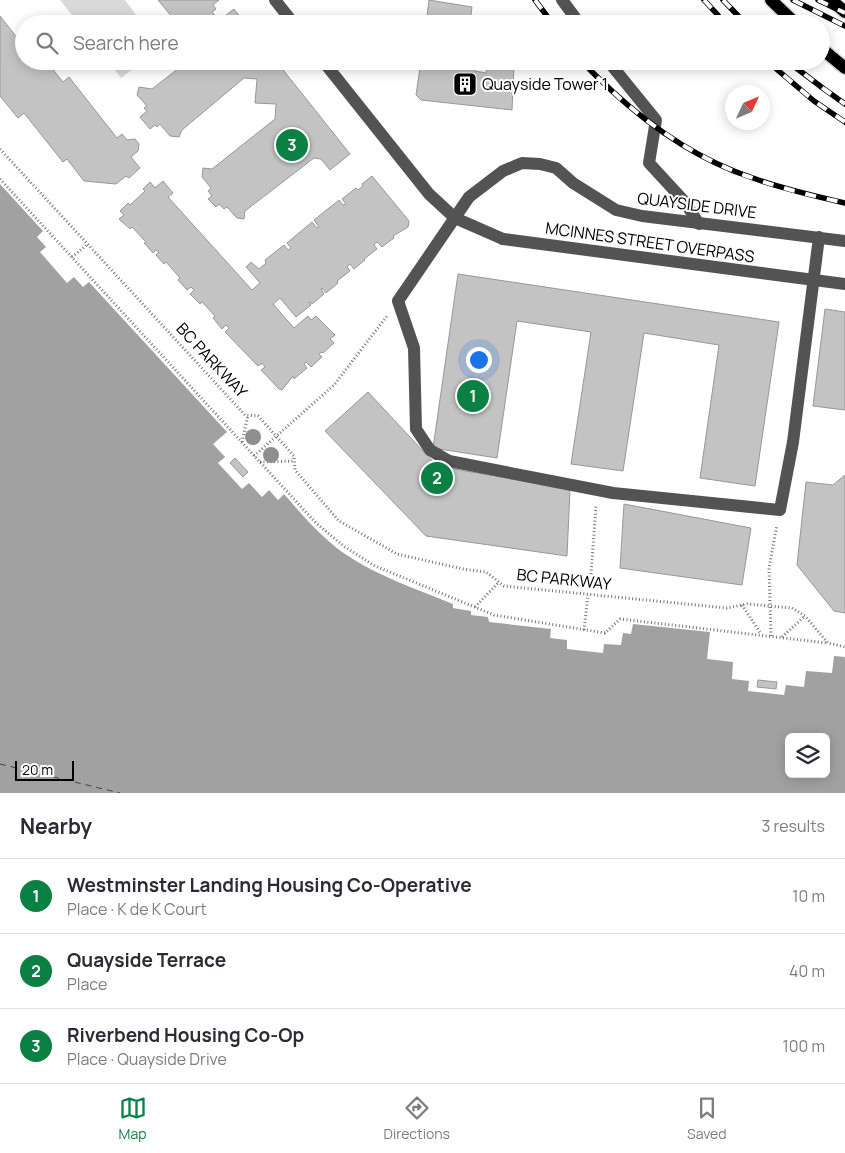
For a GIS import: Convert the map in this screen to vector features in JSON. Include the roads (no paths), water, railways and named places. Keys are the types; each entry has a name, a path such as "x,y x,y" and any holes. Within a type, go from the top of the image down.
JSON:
{"main road":[{"path":"773,0 787,15"},
{"path":"831,0 845,12"},
{"path":"830,56 845,68"}],"street":[{"path":"275,0 287,15"},
{"path":"562,0 573,15"},
{"path":"331,70 426,191 454,218"},
{"path":"615,70 656,120 649,163 684,201 699,224"},
{"name":"QUAYSIDE DRIVE","path":"819,237 794,433 780,510 613,493 449,462 430,450 416,429 414,348 398,301 470,197 503,171 522,163 540,164 556,168 574,183 616,210 642,216 699,224 819,237 845,241"},
{"name":"MCINNES STREET OVERPASS","path":"454,218 503,239 845,284"}],"railway":[{"path":"535,0 546,15"},
{"path":"704,0 718,15"},
{"path":"723,0 737,15"},
{"path":"793,0 823,15"},
{"path":"818,0 845,13"},
{"path":"830,18 845,26"},
{"path":"590,70 627,105 660,130 696,153 734,171 764,182 845,203"},
{"path":"778,70 814,101 845,122"},
{"path":"799,70 845,104"}],"place":[{"name":"Quayside Tower 1","path":"465,84"},
{"name":"Riverbend Housing Co-Op","path":"292,145"},
{"name":"Westminster Landing Housing Co-Operative","path":"473,396"},
{"name":"Quayside Terrace","path":"437,478"}]}
